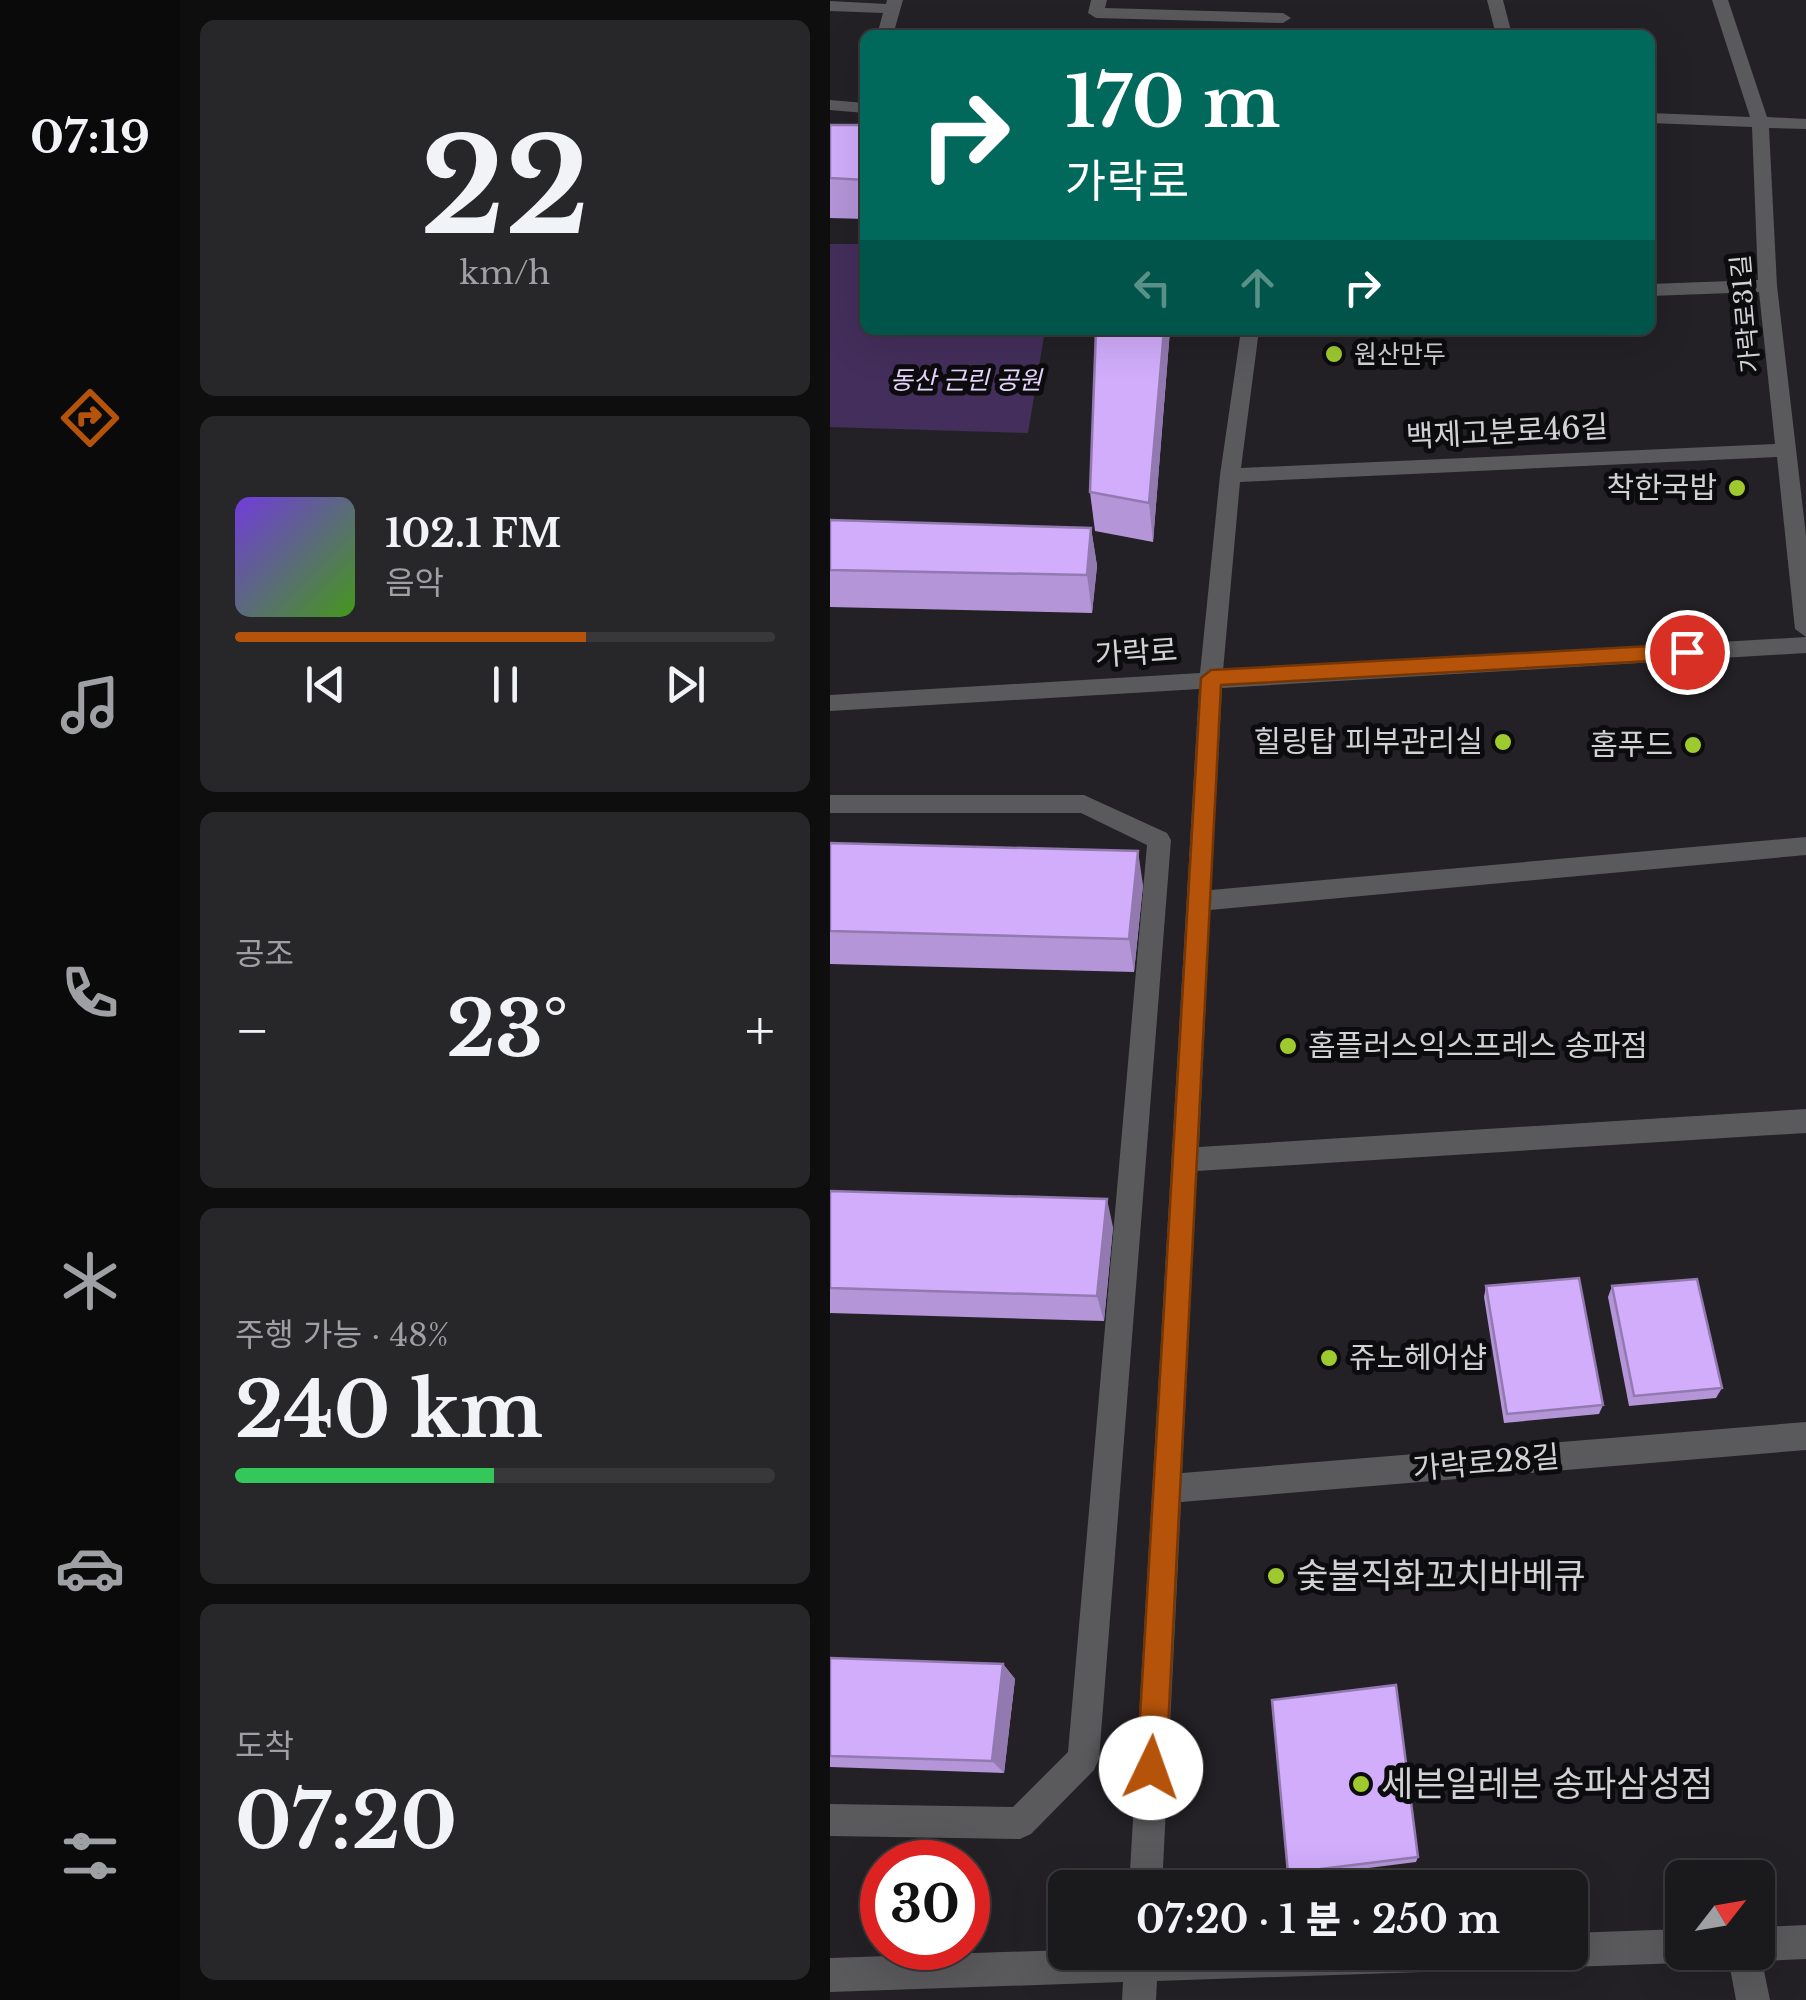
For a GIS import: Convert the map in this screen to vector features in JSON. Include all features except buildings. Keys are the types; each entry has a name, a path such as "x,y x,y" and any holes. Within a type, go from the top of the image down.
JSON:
{"street":[{"path":"1099,0 1096,13 1283,27 1286,0"},
{"path":"1494,0 1503,30"},
{"name":"가락로31길","path":"1720,0 1760,122 1768,286 1806,629"},
{"path":"830,6 893,4 886,30"},
{"path":"830,105 860,108"},
{"path":"1655,118 1806,124"},
{"path":"1655,290 1768,286"},
{"path":"1146,1870 1211,678 1230,475 1249,335"},
{"name":"백제고분로46길","path":"1230,475 1787,450"},
{"name":"가락로","path":"830,704 1806,645"},
{"path":"830,804 1084,804 1159,840 1082,1759 1020,1824 830,1820"},
{"path":"1199,901 1806,846"},
{"path":"1184,1160 1806,1121"},
{"name":"가락로28길","path":"1166,1489 1806,1436"},
{"path":"1775,1943 1806,1942"},
{"path":"1588,1949 1665,1947"},
{"path":"830,1975 1048,1964"},
{"path":"1139,2000 1140,1970"},
{"path":"1747,1970 1753,2000"}],"green space":[{"name":"동산 근린 공원","path":"830,244 860,244 860,335 1044,335 1028,433 830,427"}],"place":[{"name":"원산만두","path":"1334,354"},
{"name":"착한국밥","path":"1737,488"},
{"name":"힐링탑 피부관리실","path":"1503,742"},
{"name":"홈푸드","path":"1693,745"},
{"name":"홈플러스익스프레스 송파점","path":"1288,1046"},
{"name":"쥬노헤어샵","path":"1329,1358"},
{"name":"숯불직화꼬치바베큐","path":"1276,1576"},
{"name":"세븐일레븐 송파삼성점","path":"1361,1784"}],"route":[{"path":"1151,1768 1211,678 1687,652"}]}
